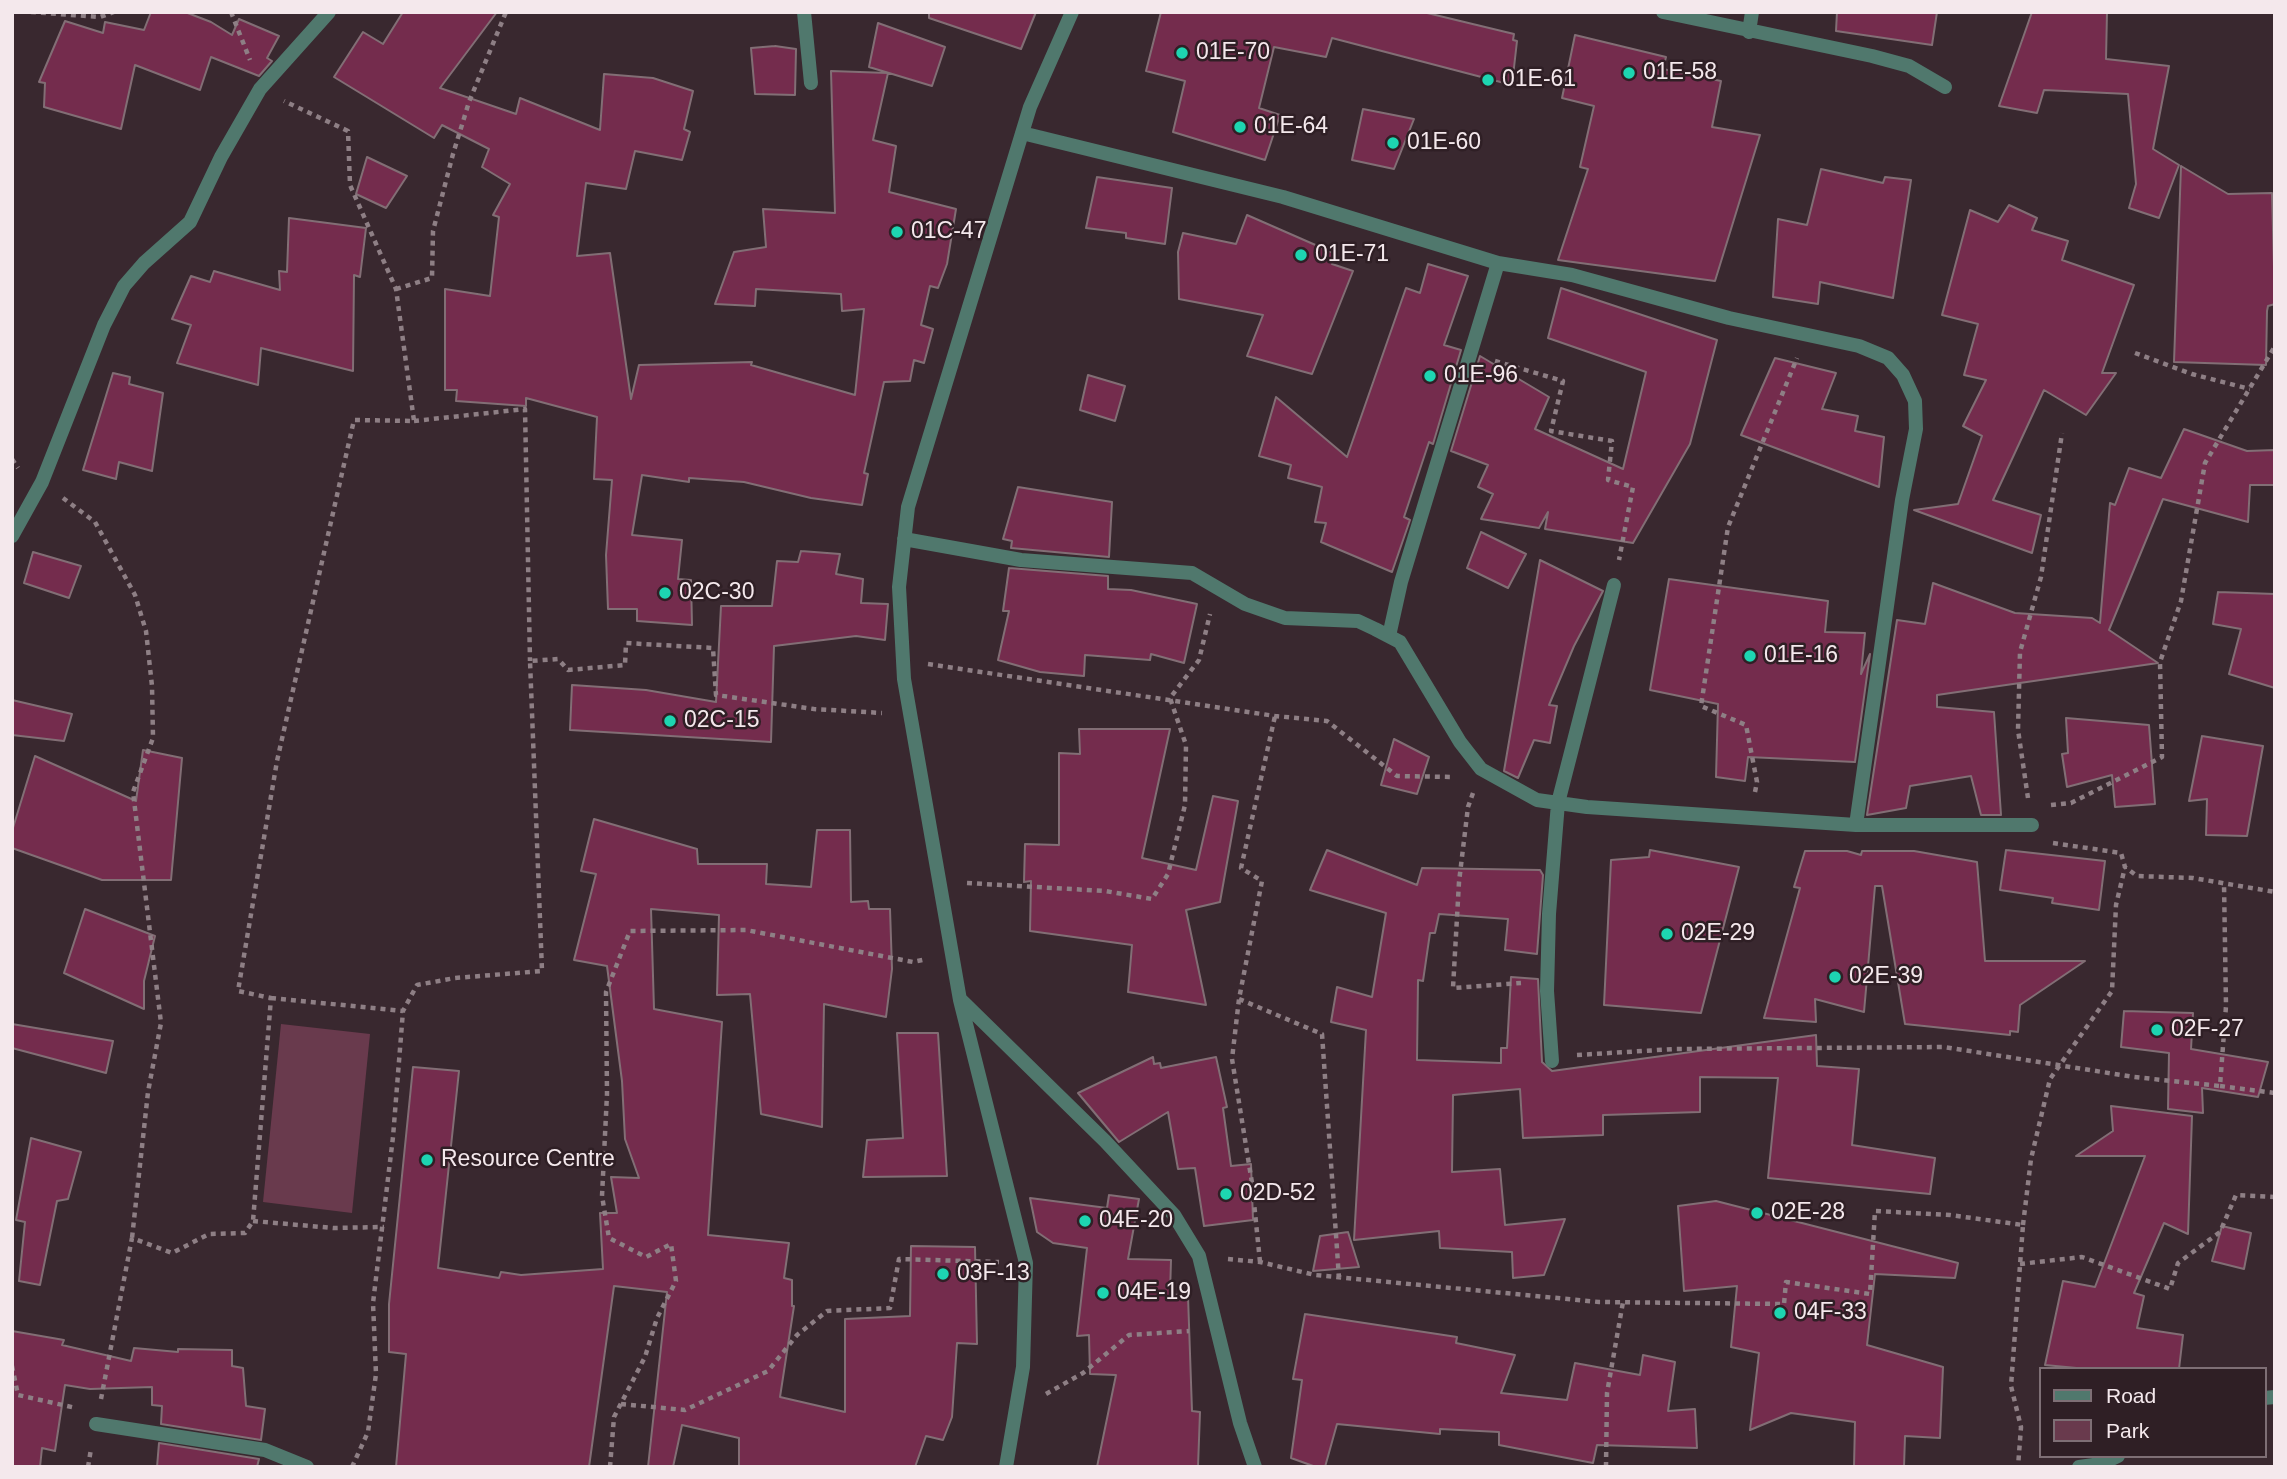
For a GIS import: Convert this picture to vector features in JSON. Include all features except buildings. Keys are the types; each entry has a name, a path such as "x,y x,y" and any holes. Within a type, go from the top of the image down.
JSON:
{"street":[{"path":"12,536 42,482 104,325 124,286 144,263 190,222 221,157 260,89 329,12"},
{"path":"804,12 811,82"},
{"path":"1006,1467 1023,1367 1026,1263 960,1000 903,661 899,587 908,507 1030,107 1072,12"},
{"path":"1663,12 1909,66 1945,87"},
{"path":"1749,32 1752,12"},
{"path":"1022,133 1283,197 1498,263 1572,275 1729,318 1859,346 1888,358 1903,375 1915,401 1916,429 1900,513 1856,825"},
{"path":"1389,636 1401,582 1498,263"},
{"path":"904,538 1021,559 1163,568 1192,573 1245,604 1285,618 1358,621 1400,642 1460,742 1481,769 1537,800 1856,825 2032,825"},
{"path":"1552,1060 1547,991 1549,915 1558,803 1614,585"},
{"path":"960,1000 1105,1141 1174,1215 1199,1256 1212,1299 1240,1423 1255,1467"},
{"path":"97,1418 265,1450 307,1467"},
{"path":"2079,1467 2101,1464 2114,1458"}],"path":[{"path":"31,12 100,17 114,12"},
{"path":"230,12 260,89 348,131 350,186 396,289 414,421"},
{"path":"396,289 432,278 433,231 453,154 469,102 506,12"},
{"path":"1750,818 1757,782 1746,725 1701,706 1728,527 1797,363 1799,333"},
{"path":"2030,807 2071,803 2162,757 2160,662 2181,601 2205,463 2275,346"},
{"path":"2135,353 2192,374 2250,389"},
{"path":"1471,354 1563,381 1550,432 1612,441 1608,480 1633,487 1614,585"},
{"path":"352,1467 368,1432 376,1374 373,1303 384,1227 403,1011 417,985 455,978 542,971 524,409 414,421 354,420 277,761 238,991 271,998 403,1011"},
{"path":"2018,1467 2021,1427 2011,1386 2023,1225 2031,1159 2050,1079 2112,991 2116,905 2125,867 2121,853 2040,840 2032,825 2018,730 2020,652 2041,578 2062,433"},
{"path":"12,1366 18,1395 97,1418 132,1238 148,1092 161,1023 133,792 153,738 146,632 135,595 95,522 42,482"},
{"path":"1170,698 1199,660 1216,586"},
{"path":"530,661 558,660 568,670 625,666 626,643 713,648 716,695 814,709 911,714"},
{"path":"903,661 1170,698 1275,716 1327,721 1397,776 1448,778 1481,769"},
{"path":"941,881 1105,891 1152,899 1168,874 1185,805 1186,745 1170,698"},
{"path":"1260,1262 1252,1183 1232,1059 1238,999 1262,881 1241,868 1275,716"},
{"path":"1481,769 1468,807 1459,882 1454,988 1520,982 1547,991"},
{"path":"2125,867 2137,876 2224,883 2275,892"},
{"path":"2220,1086 2226,1006 2224,883"},
{"path":"610,1467 614,1417 645,1357 657,1318 676,1281 671,1244 646,1257 610,1238 602,1196 607,1094 606,992 630,931 746,930 913,962 953,954"},
{"path":"132,1238 173,1253 209,1234 244,1233 253,1221 271,998"},
{"path":"1238,999 1322,1034 1339,1278"},
{"path":"1552,1060 1573,1056 1675,1049 1944,1046 2134,1077 2275,1093"},
{"path":"2020,1264 2081,1257 2170,1289 2178,1263 2220,1232 2236,1195 2275,1197"},
{"path":"1199,1256 1260,1262 1339,1278 1623,1302 1784,1304 1786,1282 1870,1294 1875,1211 1950,1214 2023,1225"},
{"path":"253,1221 333,1228 384,1227"},
{"path":"621,1404 685,1410 768,1371 797,1335 827,1311 890,1308 899,1259 1026,1263"},
{"path":"1019,1391 1045,1395 1083,1373 1129,1335 1187,1333 1212,1299"},
{"path":"1606,1467 1607,1393 1623,1302"}],"green space":[{"path":"281,1024 370,1034 352,1213 263,1202"}],"place":[{"name":"01E-70","path":"1182,53"},
{"name":"01E-58","path":"1629,73"},
{"name":"01E-61","path":"1488,80"},
{"name":"01E-64","path":"1240,127"},
{"name":"01E-60","path":"1393,143"},
{"name":"01C-47","path":"897,232"},
{"name":"01E-71","path":"1301,255"},
{"name":"01E-96","path":"1430,376"},
{"name":"02C-30","path":"665,593"},
{"name":"01E-16","path":"1750,656"},
{"name":"02C-15","path":"670,721"},
{"name":"02E-29","path":"1667,934"},
{"name":"02E-39","path":"1835,977"},
{"name":"02F-27","path":"2157,1030"},
{"name":"Resource Centre","path":"427,1160"},
{"name":"02D-52","path":"1226,1194"},
{"name":"02E-28","path":"1757,1213"},
{"name":"04E-20","path":"1085,1221"},
{"name":"03F-13","path":"943,1274"},
{"name":"04E-19","path":"1103,1293"},
{"name":"04F-33","path":"1780,1313"}]}
